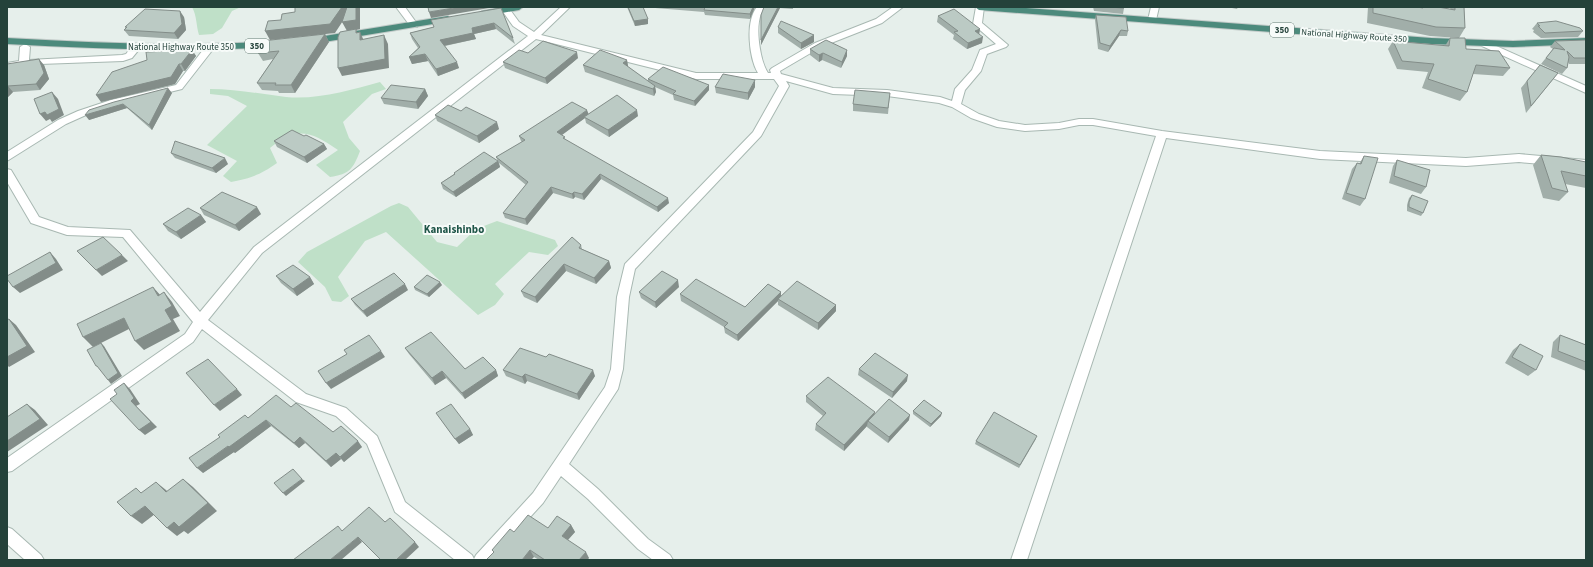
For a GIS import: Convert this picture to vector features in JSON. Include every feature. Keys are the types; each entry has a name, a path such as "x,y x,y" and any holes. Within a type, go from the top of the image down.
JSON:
{"highway":[{"path":"476,14 519,7"},
{"name":"National Highway Route 350","path":"979,7 1486,44 1586,41"},
{"path":"303,42 455,18"},
{"name":"National Highway Route 350","path":"7,41 136,47 209,48 288,43"}],"street":[{"path":"400,7 414,25"},
{"path":"7,466 189,338 200,321 258,250 534,36 566,7"},
{"path":"762,7 756,15 755,43 760,70 764,76"},
{"path":"481,560 538,498 611,389 617,368 623,297 629,267 757,134 784,86 775,70 818,45 879,21 899,7"},
{"path":"956,105 960,89 976,71 983,52 1003,45 977,24 979,7"},
{"path":"1152,20 1155,7"},
{"path":"505,9 516,24 534,36 696,76 777,76 833,91 914,96 940,100 956,105 975,116 997,124 1025,128 1059,126 1079,122 1093,122 1162,134 1320,155 1466,162 1519,158 1586,164"},
{"path":"1486,44 1586,90"},
{"path":"7,66 24,63 123,58 129,56 136,47"},
{"path":"24,63 25,48"},
{"path":"7,157 62,122 82,113 114,102 179,87 209,48"},
{"path":"1019,560 1162,134"},
{"path":"7,173 35,220 67,231 126,233 200,321 301,398 341,412 372,440 400,506 467,560"},
{"path":"559,465 593,494 643,544 665,560"},
{"path":"7,534 36,560"}],"green space":[{"path":"192,7 241,7 232,11 222,28 213,34 199,35 195,14"},
{"path":"380,82 386,89 372,94 343,122 349,138 360,151 350,170 337,176 330,177 316,165 338,150 312,135 297,134 288,136 270,148 277,163 255,176 231,182 223,176 237,161 207,145 247,106 228,96 210,94 210,89 298,98 334,94"},
{"path":"399,203 408,207 437,242 457,247 476,229 497,221 555,240 558,246 548,255 529,252 495,284 504,294 495,305 478,315 386,232 365,241 338,277 349,296 341,302 332,301 325,287 298,262 307,252"}],"building":[{"path":"295,7 342,7 330,24 265,31 268,21 281,20 282,14 295,12"},
{"path":"347,7 356,7 356,20 342,22"},
{"path":"428,7 460,7 429,12"},
{"path":"628,7 643,7 648,19 634,21"},
{"path":"705,7 753,7 750,14 704,10"},
{"path":"764,7 778,7 761,40 761,15"},
{"path":"1373,7 1438,7 1455,10 1455,7 1464,7 1465,28 1436,27 1373,13"},
{"path":"501,8 513,38 494,23 472,28 473,33 440,40 457,62 436,69 425,54 409,57 420,47 410,33 434,27 431,20"},
{"path":"145,9 180,11 182,24 174,33 124,30 127,27 125,27"},
{"path":"954,9 980,29 975,31 983,37 968,43 954,32 958,31 938,16"},
{"path":"1096,15 1126,17 1128,31 1121,30 1110,46 1100,43"},
{"path":"781,21 814,35 801,43 778,27"},
{"path":"1556,21 1580,28 1583,31 1545,33 1537,23"},
{"path":"356,29 356,33 360,32 360,40 384,35 385,59 338,68 338,37 340,32"},
{"path":"325,34 291,85 257,83 279,51 258,53 262,41"},
{"path":"1450,38 1465,38 1466,49 1499,51 1510,68 1476,65 1467,92 1428,79 1434,64 1402,61 1393,41 1449,46"},
{"path":"826,40 847,50 842,62 823,53 819,55 810,49"},
{"path":"1586,40 1586,58 1574,58 1567,51 1569,57 1567,68 1546,58 1554,48 1565,50 1555,41"},
{"path":"543,41 577,52 545,78 503,62 519,50 528,53"},
{"path":"192,50 181,64 179,64 171,77 96,95 112,72 147,60 146,52"},
{"path":"600,50 627,60 623,63 655,86 653,89 583,65"},
{"path":"39,59 44,73 36,84 7,87 7,64"},
{"path":"1540,65 1558,73 1531,106 1527,81"},
{"path":"663,67 709,85 694,101 673,94 676,91 648,79"},
{"path":"723,74 755,80 748,93 715,87"},
{"path":"391,85 425,89 416,102 381,98"},
{"path":"168,88 149,125 123,104 85,115 89,110"},
{"path":"855,90 890,93 888,108 853,104"},
{"path":"52,92 59,109 47,115 45,112 40,114 34,99"},
{"path":"617,95 637,110 608,130 584,117"},
{"path":"572,102 587,110 557,132 565,137 563,138 668,198 657,207 600,174 582,194 574,192 572,194 551,187 525,219 503,213 528,182 496,157 525,140 519,136"},
{"path":"448,105 461,111 466,107 497,122 477,136 435,115"},
{"path":"292,130 324,144 304,157 274,141"},
{"path":"175,141 225,158 212,168 171,153"},
{"path":"484,152 498,161 453,192 441,183 455,174 454,173"},
{"path":"1541,155 1586,162 1586,176 1561,171 1568,192 1552,188"},
{"path":"1364,156 1378,158 1365,199 1346,193 1357,163 1361,164"},
{"path":"1397,160 1430,170 1426,187 1394,176"},
{"path":"222,192 257,207 235,225 200,208"},
{"path":"1412,195 1428,201 1423,213 1409,207 1409,202"},
{"path":"188,208 201,215 176,232 163,224"},
{"path":"103,237 122,255 96,270 77,251"},
{"path":"572,237 581,245 579,248 609,261 594,278 564,264 535,297 521,291 545,265"},
{"path":"50,252 56,263 13,287 7,279 7,276"},
{"path":"293,265 310,277 293,289 276,276"},
{"path":"662,271 678,280 655,302 639,292"},
{"path":"394,273 405,284 363,311 351,299"},
{"path":"427,275 440,282 427,294 414,287"},
{"path":"696,279 745,307 768,284 781,292 737,335 724,327 728,323 680,294"},
{"path":"797,281 836,305 818,323 778,299"},
{"path":"153,287 158,296 164,292 172,306 165,310 172,322 135,341 124,318 83,337 77,324"},
{"path":"9,319 27,346 7,357 7,320"},
{"path":"431,332 465,369 483,357 496,370 462,393 442,371 432,378 405,348"},
{"path":"369,335 381,351 326,383 318,371 347,354 344,350"},
{"path":"1560,335 1586,345 1586,362 1558,351"},
{"path":"101,343 118,373 108,380 96,366 87,350"},
{"path":"1520,344 1543,356 1536,370 1512,357"},
{"path":"520,348 546,357 549,354 593,370 577,394 525,374 522,377 503,370"},
{"path":"875,353 908,375 893,392 859,369"},
{"path":"208,359 237,389 214,405 186,373"},
{"path":"828,377 875,412 844,445 816,424 826,413 806,396"},
{"path":"124,383 134,398 131,401 151,422 139,430 110,399 117,394 114,390"},
{"path":"276,395 291,407 296,403 333,432 341,426 358,441 340,457 336,453 326,461 300,437 294,443 266,420 197,468 189,458 220,437 218,435 245,415 248,418"},
{"path":"889,399 910,415 889,437 868,421"},
{"path":"924,400 942,413 931,424 913,411"},
{"path":"27,404 40,419 7,441 7,417"},
{"path":"451,404 470,429 455,439 436,413"},
{"path":"994,412 1037,436 1020,465 976,441"},
{"path":"293,469 302,479 283,493 274,483"},
{"path":"183,479 208,503 179,527 174,522 167,528 145,506 131,516 117,502 136,488 141,493 156,482 166,492"},
{"path":"369,507 385,522 390,518 415,542 396,560 381,560 358,537 330,560 293,560 338,526 342,531"},
{"path":"528,515 548,528 557,516 571,525 562,536 586,552 579,560 545,560 530,550 522,560 486,560 494,552 492,550 510,529 514,532"}],"district":[{"name":"Kanaishinbo","path":"454,229"}]}
